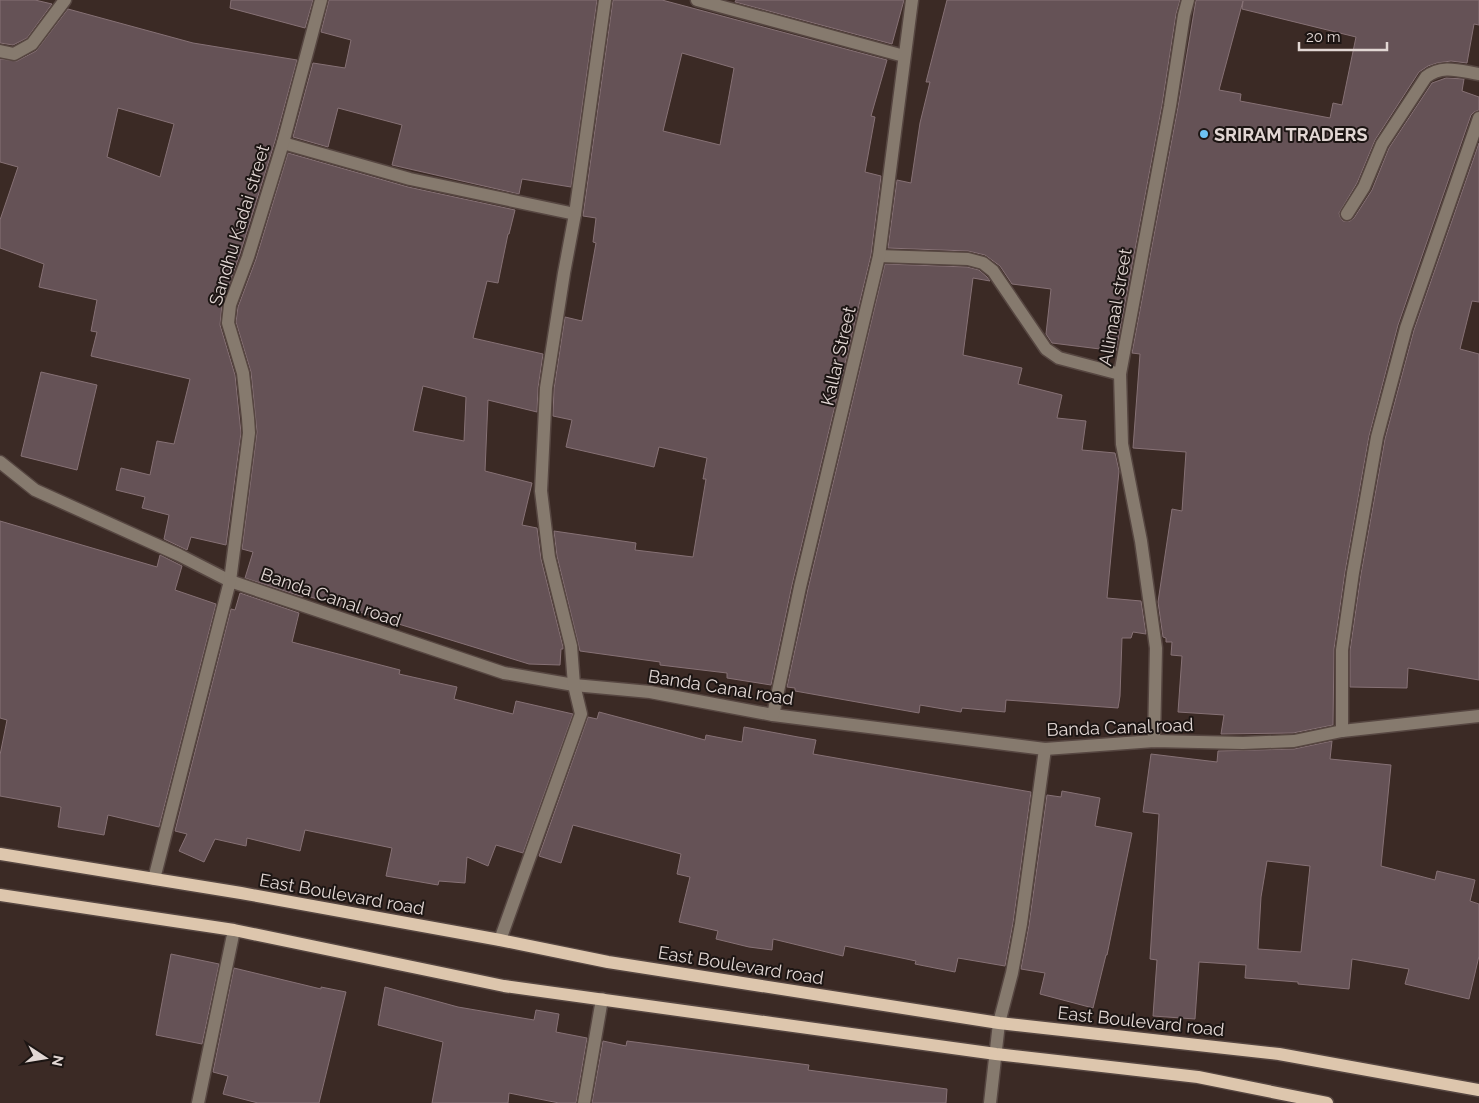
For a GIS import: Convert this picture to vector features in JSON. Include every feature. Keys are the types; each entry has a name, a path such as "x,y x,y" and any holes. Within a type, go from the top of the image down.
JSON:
{"main road":[{"name":"East Boulevard road","path":"0,854 500,940 608,962 999,1023 1279,1054 1479,1090"},
{"path":"0,895 234,930 504,986 996,1054 1198,1077 1327,1103"}],"street":[{"path":"0,51 14,54 32,44 65,0"},
{"name":"Sandhu Kadai street","path":"154,879 230,581 249,433 243,373 228,323 230,305 248,257 283,143 321,0"},
{"path":"500,940 581,714 574,685 571,646 549,557 541,491 546,388 575,214 605,0"},
{"path":"697,0 904,56"},
{"name":"Kallar Street","path":"773,715 800,587 879,256 912,0"},
{"name":"Allimaal street","path":"1154,741 1156,648 1141,541 1122,444 1120,374 1188,0"},
{"path":"1347,214 1364,187 1382,144 1426,77 1434,71 1445,68 1479,74"},
{"path":"1342,731 1342,650 1353,573 1377,437 1406,328 1479,118"},
{"path":"283,143 410,179 575,214"},
{"path":"879,256 968,259 982,263 993,271 1046,349 1059,358 1120,374"},
{"name":"Banda Canal road","path":"0,462 34,490 179,555 230,581 504,673 574,685 650,692 773,715 1045,749 1154,741 1243,743 1294,741 1342,731 1479,716"},
{"path":"990,1103 999,1023 1012,973 1045,749"},
{"path":"198,1103 234,930"},
{"path":"584,1103 602,999"}],"building":[{"path":"0,0 35,0 52,4 27,38 13,45 0,43"},
{"path":"231,0 313,0 305,28 230,8"},
{"path":"329,0 597,0 571,187 522,179 519,194 392,165 402,125 338,108 328,147 293,137 313,63 345,68 351,40 321,32"},
{"path":"613,0 662,0 887,60 871,116 875,117 865,172 881,176 871,255 792,585 771,685 727,678 727,673 660,665 660,662 580,651 557,556 554,531 636,543 635,550 693,557 706,479 703,479 707,458 659,447 654,467 566,447 572,420 553,416 554,389 565,317 582,321 596,243 593,242 596,218 583,216","holes":["682,53 734,68 720,145 663,131"]},
{"path":"736,0 904,0 892,44 735,2"},
{"path":"947,0 1180,0 1116,351 1052,343 1046,334 1051,289 1012,284 1000,266 985,255 968,251 888,248 897,180 911,183 920,123 930,82 926,82"},
{"path":"1196,0 1479,0 1479,25 1474,24 1467,63 1451,61 1437,63 1419,72 1375,140 1357,183 1339,213 1343,221 1350,221 1354,218 1372,190 1389,148 1432,83 1446,78 1464,79 1462,91 1479,97 1479,110 1471,115 1398,325 1369,436 1345,572 1334,649 1333,725 1293,733 1221,734 1224,715 1178,712 1182,656 1171,655 1172,642 1166,642 1166,638 1163,637 1158,602 1172,509 1182,511 1186,452 1133,448 1140,354 1132,353","holes":["1243,1 1242,9 1356,37 1342,105 1333,103 1330,118 1240,101 1241,94 1219,90"]},
{"path":"68,9 193,43 297,60 275,141 240,254 222,304 220,325 235,375 241,433 226,545 191,537 187,550 164,539 169,515 142,508 145,497 116,490 121,468 150,475 157,441 174,444 190,379 91,356 97,332 91,331 97,300 39,287 44,264 0,248 0,220 18,167 0,162 0,59 17,61 36,51","holes":["118,108 174,124 160,177 107,157"]},
{"path":"1479,143 1479,302 1472,301 1460,349 1479,354 1479,680 1408,668 1407,688 1350,687 1350,651 1361,574 1385,439 1414,330"},
{"path":"288,153 408,187 515,210 498,283 487,281 473,338 543,354 537,412 488,400 485,471 532,483 522,525 537,528 541,559 563,647 561,649 560,665 529,664 245,578 253,552 242,549 257,432 251,372 236,322 238,307 256,259","holes":["423,386 466,397 464,441 413,431"]},
{"path":"885,264 967,267 979,270 990,281 973,278 963,355 1022,368 1018,384 1062,395 1057,418 1086,421 1082,450 1115,453 1119,471 1107,598 1141,601 1146,634 1133,632 1131,638 1122,638 1118,708 1006,700 1005,712 962,708 961,712 920,705 919,713 795,691 795,688 787,687 808,589"},
{"path":"41,372 97,385 77,470 21,456"},
{"path":"0,521 157,567 160,555 182,566 175,590 216,604 159,827 108,815 104,835 58,827 61,807 0,796 0,755 7,720 0,718"},
{"path":"240,593 299,613 292,642 400,670 399,674 457,687 454,699 513,714 516,701 573,714 523,853 496,845 488,866 467,857 465,883 439,881 438,885 386,876 392,848 305,830 300,851 247,838 246,846 215,839 204,862 179,851 187,834 175,831 231,609 235,610"},
{"path":"599,712 705,740 706,735 742,742 744,727 816,740 813,754 1031,792 1013,923 1005,966 958,958 955,972 915,964 916,961 845,946 843,956 773,939 772,950 749,947 716,939 718,931 679,922 690,877 677,874 681,854 573,825 561,863 539,856 588,717 597,719"},
{"path":"1332,741 1330,759 1391,765 1381,866 1435,880 1437,871 1475,880 1470,901 1479,904 1479,956 1469,999 1405,984 1409,969 1352,959 1349,989 1298,984 1298,982 1245,978 1246,965 1199,962 1195,1019 1153,1016 1157,960 1150,959 1159,814 1143,812 1151,754 1217,762 1218,751 1294,749","holes":["1267,861 1310,866 1301,952 1258,949 1261,897"]},
{"path":"1062,791 1100,798 1095,826 1132,833 1107,955 1093,1008 1040,994 1045,973 1021,969 1047,795 1061,797"},
{"path":"171,954 219,964 202,1044 156,1035"},
{"path":"234,968 321,989 321,987 346,992 319,1103 258,1103 223,1094 228,1076 213,1072"},
{"path":"385,987 458,1007 534,1020 536,1010 559,1014 556,1032 587,1038 576,1103 559,1103 509,1093 508,1103 432,1103 443,1042 378,1025"},
{"path":"603,1041 626,1046 627,1041 809,1065 808,1070 947,1089 946,1103 592,1103"}],"place":[{"name":"SRIRAM TRADERS","path":"1204,134"}]}
